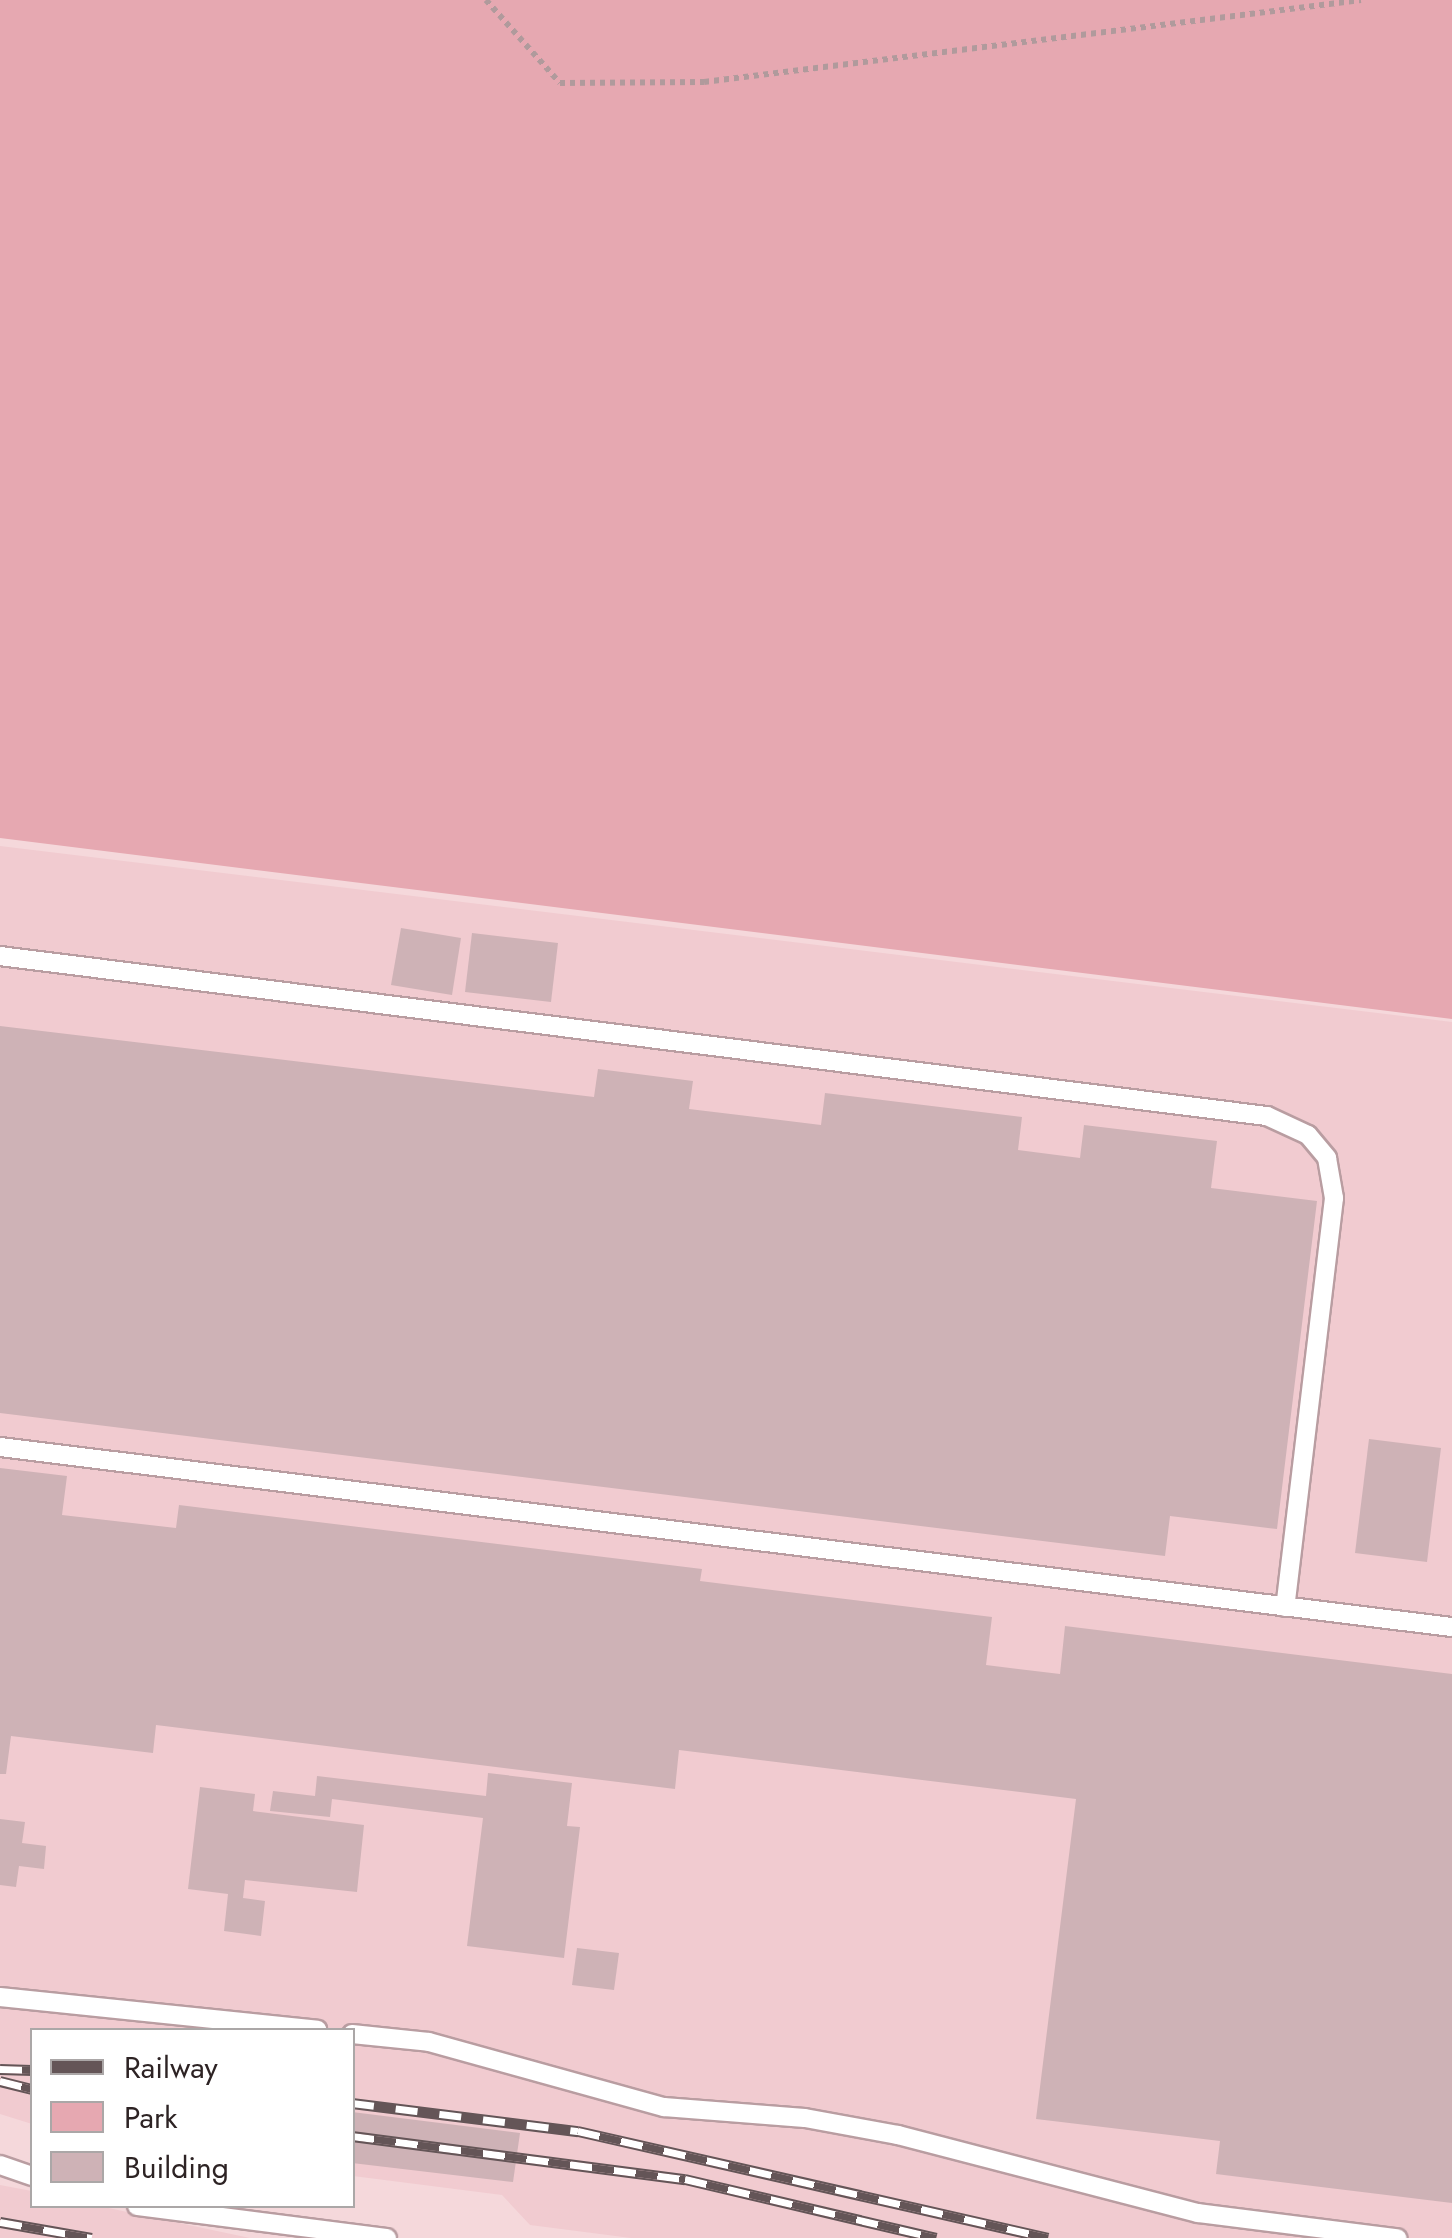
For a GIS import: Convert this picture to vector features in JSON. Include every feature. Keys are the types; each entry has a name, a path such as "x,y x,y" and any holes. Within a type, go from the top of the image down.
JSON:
{"lane":[{"path":"0,956 1266,1116 1308,1135 1327,1158 1334,1198 1286,1607"},
{"path":"0,1447 1452,1628"},
{"path":"0,1997 299,2028"},
{"path":"355,2034 429,2042 664,2107 805,2118 898,2135 1198,2213 1396,2238"},
{"path":"0,2165 30,2175"},
{"path":"153,2208 387,2238"}],"path":[{"path":"486,0 560,84 704,82 1360,0"}],"shaded area":[{"path":"0,846 1452,1022 1452,2238 631,2238 530,2225 502,2195 355,2176 355,2028 30,2028 30,2123 0,2114"},
{"path":"0,2185 30,2191 30,2208 108,2208 250,2238 0,2238"}],"green space":[{"path":"0,0 1452,0 1452,1019 0,838"}],"building":[{"path":"401,928 461,938 452,995 391,985"},
{"path":"472,933 558,943 551,1002 465,992"},
{"path":"0,1026 594,1097 598,1069 693,1081 689,1109 821,1125 825,1093 1022,1117 1018,1150 1080,1158 1084,1125 1217,1141 1211,1188 1317,1201 1277,1529 1170,1516 1165,1556 0,1413"},
{"path":"1369,1439 1441,1448 1427,1562 1355,1553"},
{"path":"0,1468 67,1476 62,1515 176,1528 179,1505 702,1569 700,1581 992,1617 986,1665 1060,1674 1065,1626 1452,1674 1452,2203 1216,2174 1220,2141 1036,2119 1076,1799 679,1750 675,1789 156,1725 153,1753 11,1736 6,1774 0,1774"},
{"path":"488,1773 572,1783 567,1826 580,1827 564,1958 467,1946 483,1818 332,1799 330,1817 270,1811 273,1791 315,1796 317,1776 486,1796"},
{"path":"200,1787 255,1794 253,1811 364,1825 357,1892 245,1880 243,1898 265,1901 261,1936 224,1931 228,1894 188,1889"},
{"path":"0,1819 25,1822 22,1843 46,1846 44,1869 19,1866 16,1887 0,1885"},
{"path":"577,1948 619,1953 614,1990 572,1985"},
{"path":"355,2112 520,2133 513,2182 355,2163"}],"railway":[{"path":"0,2069 30,2070"},
{"path":"0,2081 30,2088"},
{"path":"355,2103 578,2131 1048,2238"},
{"path":"355,2136 685,2179 936,2238"},
{"path":"0,2222 92,2238"}]}
